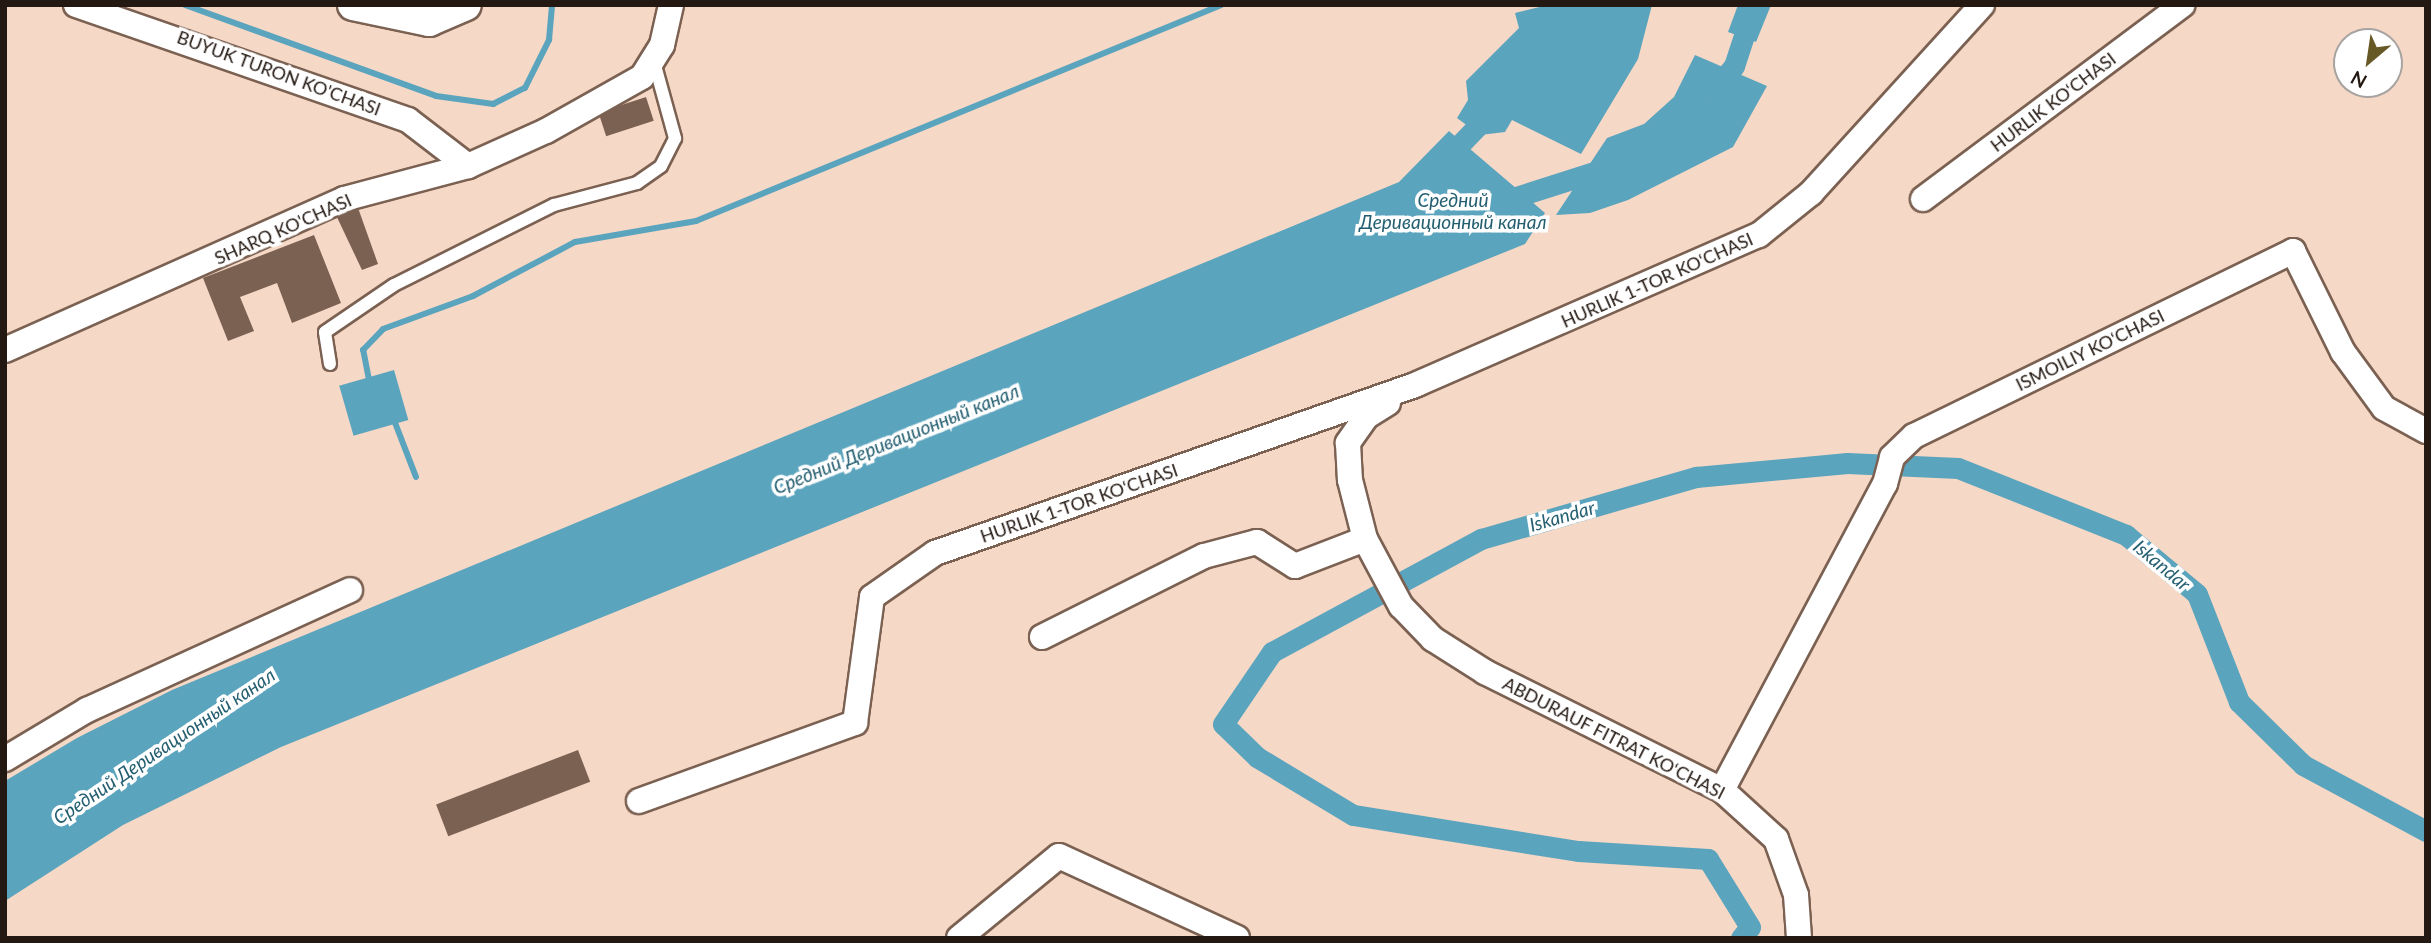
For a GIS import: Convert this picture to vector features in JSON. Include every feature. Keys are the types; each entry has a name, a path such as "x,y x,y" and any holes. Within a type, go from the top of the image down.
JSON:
{"street":[{"name":"BUYUK TURON KO'CHASI","path":"76,5 408,120 468,166"},
{"path":"354,5 429,21 466,5"},
{"path":"658,53 671,5"},
{"name":"HURLIK 1-TOR KO‘CHASI","path":"639,801 855,723 872,597 935,554 1415,385 1759,235 1811,193 1982,5"},
{"name":"HURLIK KO‘CHASI","path":"1923,200 2182,5"},
{"name":"SHARQ KO'CHASI","path":"5,350 344,199 468,166 618,90 658,53"},
{"name":"ISMOILIY KO‘CHASI","path":"1722,790 1885,484 1892,457 1914,436 2294,251 2343,352 2384,408 2426,431"},
{"name":"HURLIK 1-TOR KO‘CHASI","path":"1378,569 1364,539 1348,443 1366,417 1415,385"},
{"path":"1042,637 1204,556 1257,542 1295,566 1364,539"},
{"name":"ABDURAUF FITRAT KO‘CHASI","path":"1378,569 1401,606 1433,639 1485,672 1722,790 1776,839 1796,895 1799,938"},
{"path":"5,759 87,710 350,590"},
{"path":"959,938 1059,856 1237,938"}],"lane":[{"path":"330,364 325,332 394,285 554,205 637,183 661,166 676,138 658,53"}],"water":[{"name":"Средний Деривационный канал","path":"1548,5 1652,5 1638,59 1581,154 1512,120 1505,132 1480,135 1457,118 1468,100 1466,81 1519,28 1515,13"},
{"path":"1738,5 1771,5 1756,42 1728,32"},
{"path":"1695,55 1767,86 1733,147 1628,200 1590,213 1556,215 1607,138 1644,124 1674,97"},
{"name":"Средний Деривационный канал","path":"1449,131 1545,213 1525,244 281,747 123,825 5,901 5,781 77,738 172,690 1399,182"},
{"path":"394,370 408,420 354,436 339,386"}],"building":[{"path":"646,97 654,121 606,136 598,112"},
{"path":"357,205 378,264 362,270 335,213"},
{"path":"314,235 341,303 292,323 277,283 240,297 254,331 228,341 203,278"},
{"path":"578,750 590,782 448,836 436,804"}],"waterway":[{"path":"185,5 436,96 493,104 525,88 549,40 552,5"},
{"path":"370,385 363,350 383,329 473,296 575,242 696,221 1221,5"},
{"name":"Средний Деривационный канал","path":"1713,91 1734,66 1754,5"},
{"path":"1443,162 1493,110"},
{"name":"Средний Деривационный канал","path":"1497,203 1610,167"},
{"path":"394,420 416,477"},
{"name":"Iskandar","path":"1741,938 1750,927 1708,859 1578,851 1353,815 1257,757 1223,724 1272,652 1481,539 1696,477 1847,463 1958,468 2126,535 2197,594 2239,702 2303,765 2426,831"}]}
